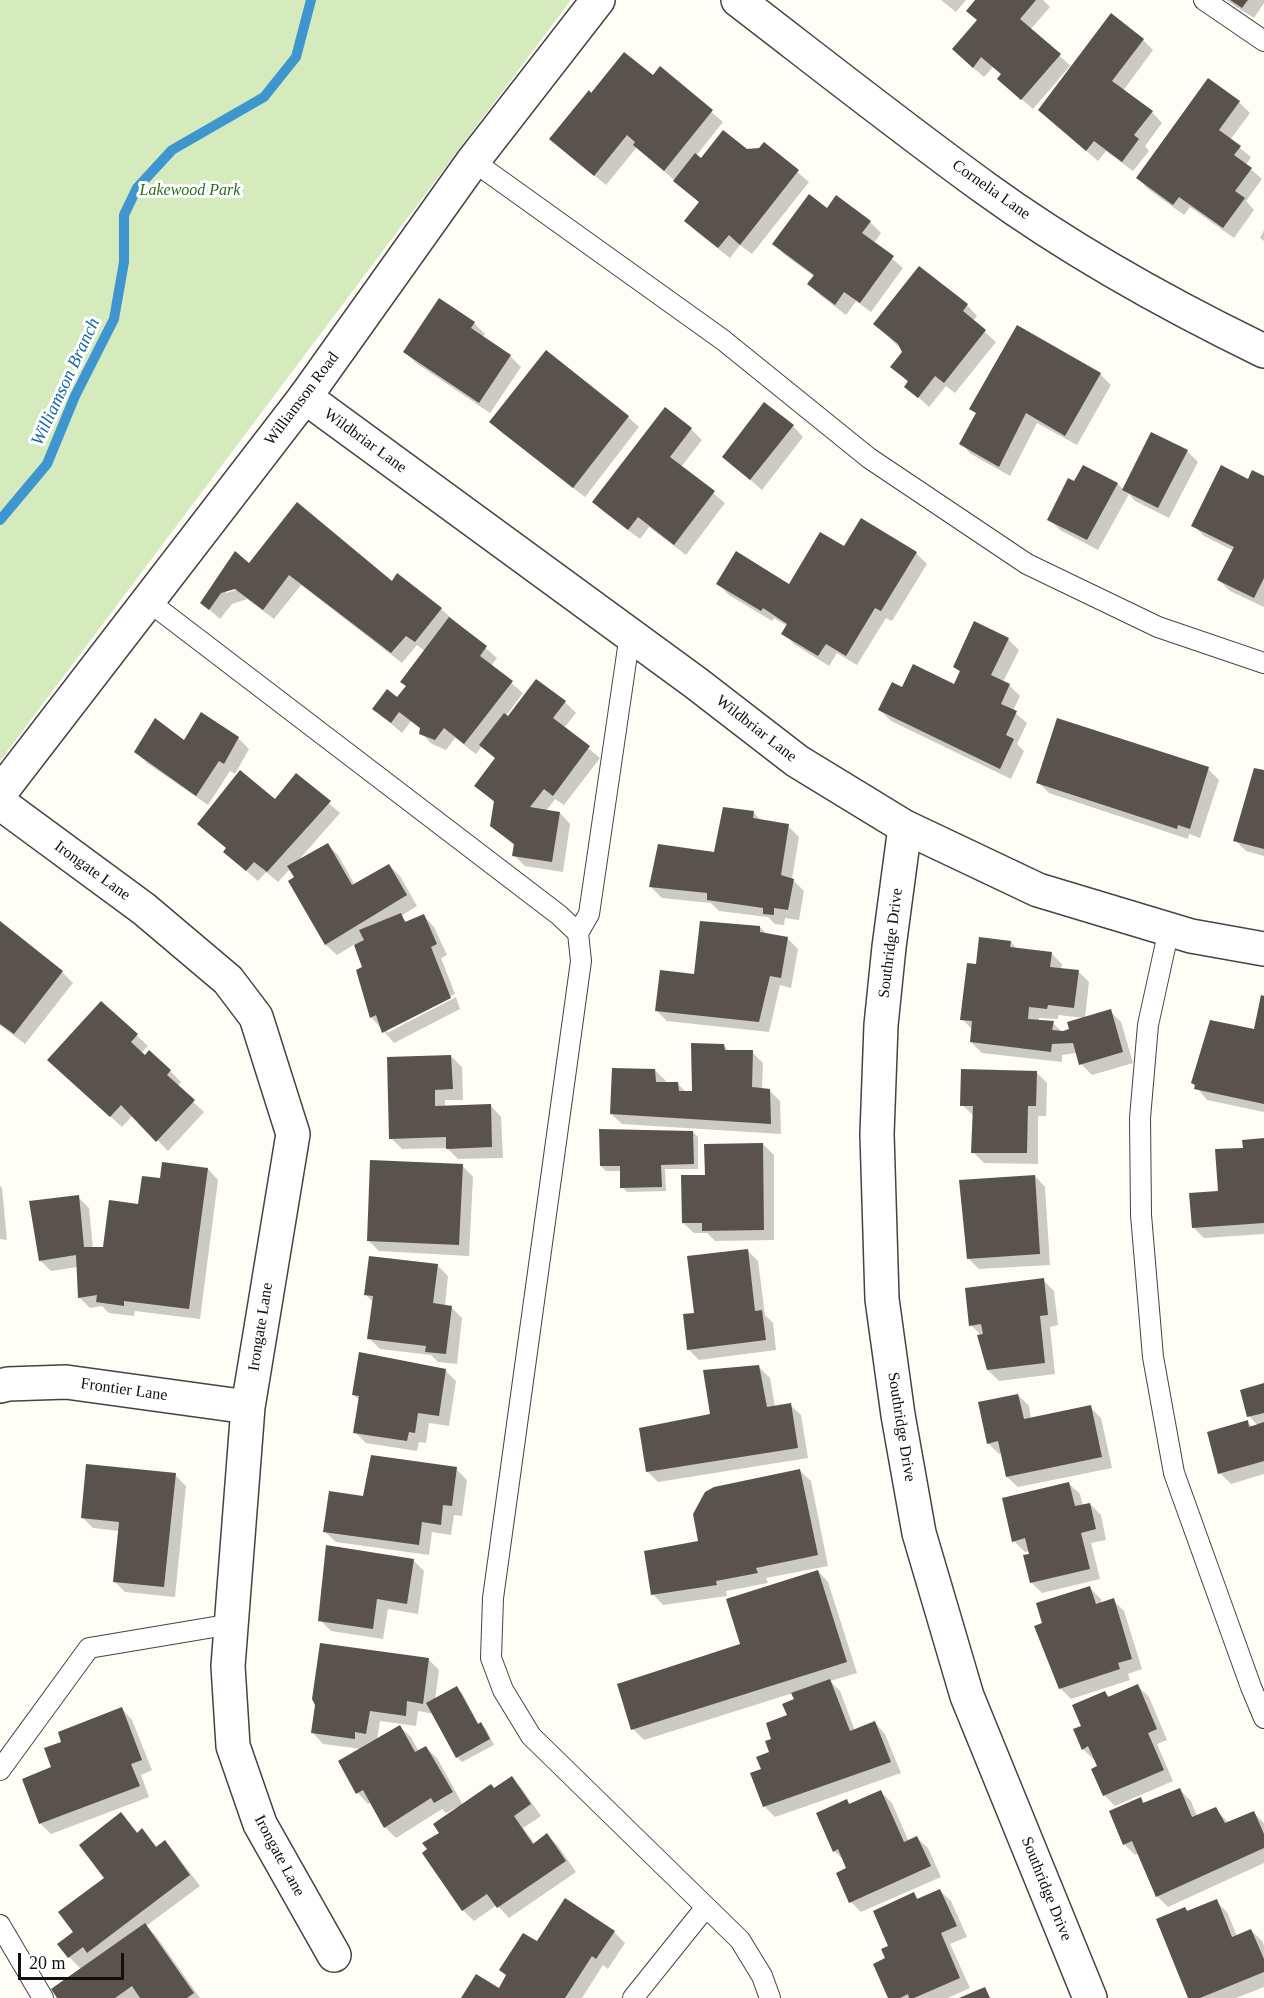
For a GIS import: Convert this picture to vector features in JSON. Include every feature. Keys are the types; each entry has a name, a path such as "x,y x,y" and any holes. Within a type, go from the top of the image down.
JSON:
{"street":[{"name":"Williamson Road","path":"0,794 305,397 474,161 598,0"},
{"name":"Cornelia Lane","path":"738,0 986,189 1095,261 1206,323 1264,351"},
{"name":"Wildbriar Lane","path":"305,397 630,634 797,761 905,827 1038,890 1191,936 1264,950"},
{"name":"Irongate Lane","path":"0,803 144,909 228,980 256,1017 293,1134 248,1407 228,1666 233,1746 260,1824 334,1955"},
{"name":"Southridge Drive","path":"905,827 882,1014 877,1134 882,1299 898,1414 919,1533 967,1696 1090,1998"},
{"name":"Frontier Lane","path":"0,1386 66,1382 248,1407"}],"lane":[{"path":"1204,0 1264,42"},
{"path":"474,161 723,340 869,458 1027,564 1158,627 1264,663"},
{"path":"148,601 559,915 578,933"},
{"path":"630,634 590,914 578,933 580,961 493,1598 491,1658 503,1690 531,1736 740,1940 762,1976 770,1998"},
{"path":"1169,930 1148,1025 1140,1118 1141,1215 1153,1357 1174,1473 1264,1718"},
{"path":"0,1770 89,1648 232,1624"},
{"path":"633,1998 706,1907"},
{"path":"0,1925 43,1998"}],"green space":[{"name":"Lakewood Park","path":"0,0 571,0 0,761"}],"building":[{"path":"975,0 1036,0 1020,19 1061,54 1021,100 997,79 1001,74 981,57 973,68 952,49 977,20 966,11"},
{"path":"1230,0 1248,0 1242,8"},
{"path":"1111,13 1144,39 1112,81 1153,111 1134,135 1139,139 1122,162 1094,141 1086,151 1038,110"},
{"path":"624,52 653,75 660,66 713,110 664,171 633,145 635,142 627,135 594,176 549,139"},
{"path":"1208,78 1240,101 1219,130 1241,146 1234,155 1252,168 1235,191 1245,198 1223,228 1179,197 1173,205 1136,178"},
{"path":"723,130 747,149 759,148 764,142 799,170 740,245 729,235 718,248 684,221 699,202 673,181 695,153 701,158"},
{"path":"809,194 827,208 836,195 871,221 862,233 894,256 860,303 844,292 835,305 807,284 814,275 772,244"},
{"path":"919,266 968,304 963,311 986,330 944,383 935,376 918,398 904,387 908,381 890,367 902,352 898,344 873,324"},
{"path":"439,298 475,322 471,328 511,355 479,403 403,352"},
{"path":"1017,325 1101,373 1065,436 1026,413 999,467 959,444 976,413 969,409"},
{"path":"546,350 629,416 573,488 489,422"},
{"path":"764,402 794,425 750,480 722,457"},
{"path":"665,407 692,428 670,457 715,491 674,545 638,517 628,530 592,502"},
{"path":"1151,432 1188,450 1158,508 1122,490"},
{"path":"1083,465 1118,483 1087,540 1047,520 1068,478 1074,481"},
{"path":"1221,465 1248,479 1252,470 1264,476 1264,578 1254,598 1217,580 1234,547 1191,526"},
{"path":"297,502 392,581 397,573 442,608 415,642 406,636 391,653 289,575 263,610 235,589 221,593 209,610 200,603 235,551 249,563"},
{"path":"861,518 917,552 881,611 875,608 846,656 826,644 818,656 781,634 787,624 763,608 761,611 716,584 736,551 789,584 820,532 844,546"},
{"path":"449,617 487,646 480,656 513,681 464,744 444,728 435,740 419,734 420,728 399,712 391,723 372,709 387,689 397,697 406,686 400,682"},
{"path":"974,621 1009,638 991,675 1010,684 1001,704 1017,711 1006,735 1014,739 1000,769 878,710 892,682 902,687 913,664 954,684 960,671 953,667"},
{"path":"536,679 566,701 553,718 590,746 553,796 544,789 530,807 560,812 552,862 512,856 514,844 490,826 494,801 474,786 495,758 479,745 504,713 508,716"},
{"path":"201,712 239,737 224,764 219,761 196,796 134,752 155,718 184,740"},
{"path":"1057,718 1209,767 1190,829 1178,825 1177,829 1036,783"},
{"path":"1254,768 1264,770 1264,849 1233,841"},
{"path":"240,770 275,799 296,773 331,801 267,872 254,862 246,871 223,852 226,848 197,824"},
{"path":"723,807 754,811 753,818 789,824 781,875 794,879 788,910 774,908 774,915 763,914 763,908 707,900 707,893 649,887 658,844 714,852"},
{"path":"328,843 352,885 389,864 407,895 325,945 288,881 294,877 287,866"},
{"path":"401,913 405,922 424,914 437,944 431,947 451,998 382,1033 376,1015 370,1018 356,970 362,967 354,945 364,940 359,930"},
{"path":"0,921 63,971 14,1034 0,1024"},
{"path":"700,921 760,926 760,932 788,937 781,978 770,976 759,1022 655,1011 660,970 694,974"},
{"path":"979,937 1011,941 1010,947 1052,952 1050,967 1079,970 1074,1008 1048,1005 1047,1009 1029,1007 1028,1019 1054,1021 1052,1030 1063,1031 1069,1029 1067,1022 1111,1009 1123,1052 1079,1065 1073,1043 1052,1044 1051,1052 970,1042 972,1021 960,1020 967,963 976,964"},
{"path":"1261,995 1264,996 1264,1104 1194,1089 1195,1085 1191,1083 1210,1020 1254,1029"},
{"path":"101,1001 138,1034 131,1042 145,1055 149,1050 171,1070 167,1075 195,1100 156,1142 121,1105 110,1117 47,1060"},
{"path":"691,1043 724,1044 725,1050 753,1050 752,1087 770,1089 771,1124 610,1114 612,1068 655,1069 656,1082 678,1082 679,1091 692,1091"},
{"path":"451,1055 453,1089 435,1090 435,1106 491,1104 492,1147 446,1149 446,1137 389,1139 387,1057"},
{"path":"961,1069 1037,1071 1036,1106 1028,1106 1027,1153 971,1153 973,1106 960,1106"},
{"path":"599,1129 693,1131 694,1164 661,1165 662,1187 620,1188 620,1166 600,1166"},
{"path":"1264,1138 1264,1223 1192,1228 1189,1193 1218,1191 1215,1149 1243,1148 1242,1140"},
{"path":"763,1143 764,1230 702,1231 702,1223 682,1223 681,1175 705,1175 704,1144"},
{"path":"370,1160 463,1164 459,1245 367,1241"},
{"path":"162,1162 208,1168 189,1309 124,1301 124,1306 96,1302 97,1295 78,1298 76,1255 39,1261 29,1201 79,1195 84,1247 103,1247 109,1200 138,1204 142,1176 160,1178"},
{"path":"1035,1175 1040,1254 967,1259 959,1180"},
{"path":"748,1249 755,1311 762,1310 766,1340 687,1350 683,1314 694,1313 687,1256"},
{"path":"369,1256 438,1264 433,1303 452,1306 446,1354 425,1352 426,1346 367,1339 373,1296 364,1295"},
{"path":"1044,1278 1048,1315 1040,1316 1045,1363 987,1370 977,1335 983,1334 981,1324 969,1326 965,1288"},
{"path":"359,1352 446,1369 439,1416 418,1413 415,1433 409,1432 407,1441 353,1433 359,1396 352,1395"},
{"path":"759,1365 767,1407 791,1403 798,1448 646,1472 639,1428 710,1414 703,1370"},
{"path":"1264,1383 1264,1413 1247,1417 1240,1390"},
{"path":"1018,1394 1024,1419 1091,1405 1102,1457 1006,1477 998,1441 987,1444 978,1402"},
{"path":"1248,1420 1249,1427 1264,1422 1264,1461 1218,1474 1207,1432"},
{"path":"371,1455 457,1467 452,1506 443,1505 441,1525 422,1522 419,1545 323,1532 329,1491 363,1496"},
{"path":"86,1464 176,1473 164,1587 113,1582 119,1522 81,1518"},
{"path":"800,1469 818,1555 756,1568 758,1573 716,1581 717,1585 651,1595 644,1551 698,1541 693,1514 705,1492 714,1487"},
{"path":"1069,1482 1075,1506 1090,1503 1096,1529 1081,1533 1090,1569 1030,1583 1023,1555 1029,1554 1025,1538 1012,1542 1002,1498"},
{"path":"326,1545 414,1559 407,1604 377,1599 373,1629 318,1621"},
{"path":"818,1570 847,1662 631,1730 617,1684 740,1644 726,1599"},
{"path":"1090,1586 1096,1604 1114,1598 1132,1659 1118,1663 1120,1669 1059,1689 1034,1626 1042,1623 1036,1603"},
{"path":"320,1643 429,1658 423,1704 407,1701 406,1716 370,1711 366,1734 355,1732 355,1739 311,1733 315,1705 312,1699"},
{"path":"830,1679 850,1731 875,1721 891,1762 763,1807 750,1773 761,1769 756,1757 769,1752 765,1741 771,1739 766,1723 787,1715 782,1704 794,1699 791,1693"},
{"path":"1138,1684 1157,1729 1148,1733 1164,1770 1103,1796 1091,1769 1097,1766 1088,1746 1082,1750 1073,1729 1081,1726 1072,1705 1105,1691 1108,1697"},
{"path":"457,1686 478,1724 481,1722 490,1739 456,1758 426,1703"},
{"path":"122,1707 142,1760 131,1764 140,1786 39,1824 22,1779 51,1767 44,1748 61,1742 58,1732"},
{"path":"400,1725 415,1752 426,1746 453,1792 434,1803 431,1798 384,1828 363,1790 356,1794 338,1761"},
{"path":"512,1776 531,1804 514,1816 533,1844 547,1833 566,1861 497,1908 487,1894 462,1911 422,1853 427,1849 422,1843 439,1833 433,1824 491,1784 494,1788"},
{"path":"1180,1788 1192,1817 1216,1807 1225,1823 1254,1811 1264,1834 1264,1848 1156,1897 1132,1841 1123,1845 1109,1811 1141,1797 1143,1803"},
{"path":"881,1790 904,1842 917,1836 931,1866 849,1903 836,1873 846,1868 838,1849 833,1852 816,1813 847,1799 849,1804"},
{"path":"121,1812 137,1833 142,1828 156,1847 165,1840 190,1875 87,1953 83,1947 68,1958 57,1944 73,1932 58,1912 104,1878 79,1845"},
{"path":"940,1889 957,1926 941,1933 960,1978 914,1998 909,1998 908,1994 900,1998 888,1998 873,1964 885,1958 881,1949 888,1946 873,1911 914,1892 917,1899"},
{"path":"565,1898 615,1931 596,1959 592,1956 565,1998 461,1998 476,1974 499,1988 506,1975 499,1970 523,1933 537,1941"},
{"path":"1217,1899 1232,1937 1251,1929 1264,1959 1264,1972 1200,1998 1188,1998 1156,1919 1185,1907 1187,1911"},
{"path":"145,1923 194,1993 187,1998 140,1998 132,1986 115,1998 57,1998 51,1989"},
{"path":"985,1987 990,1998 959,1998"}],"waterway":[{"name":"Williamson Branch","path":"0,520 47,464 75,396 114,319 124,262 124,215 137,188 172,150 264,97 296,57 311,0"}]}
